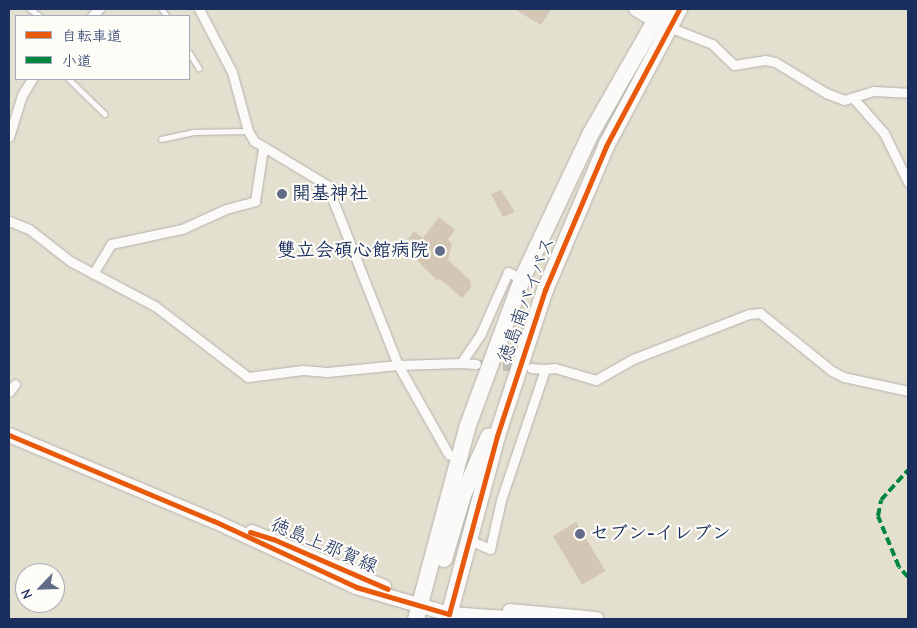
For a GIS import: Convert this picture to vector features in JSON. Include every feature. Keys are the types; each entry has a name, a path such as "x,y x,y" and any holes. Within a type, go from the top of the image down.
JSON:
{"highway":[{"name":"徳島南バイパス","path":"422,608 467,428 522,279 591,133 662,19 679,9"},
{"name":"徳島南バイパス","path":"450,613 509,397 545,290 593,173 662,19"},
{"path":"422,608 463,495 509,397"}],"main road":[{"path":"636,9 662,19"},
{"name":"徳島上那賀線","path":"9,435 214,521 356,587 422,608 450,613 522,619"},
{"name":"徳島上那賀線","path":"450,613 597,619"}],"street":[{"path":"199,9 232,72 248,132 264,149 319,178 327,185 398,365 449,455"},
{"path":"662,19 712,44 734,65 765,60 776,62 826,93 844,100 854,99 873,91 908,93"},
{"path":"9,137 32,80"},
{"path":"854,99 884,133 908,182"},
{"path":"93,274 111,244 182,229 226,209 255,201 264,149"},
{"path":"9,221 29,229 70,261 155,306 248,377 398,365 476,364"},
{"path":"461,363 481,333 508,272 522,279"},
{"path":"532,368 555,368 596,380 633,359 748,314 760,314 832,371 844,377 908,391"},
{"path":"469,540 490,549 501,500 545,369"},
{"path":"9,392 14,384"}],"lane":[{"path":"190,54 199,68"},
{"path":"70,80 105,114"},
{"path":"161,139 193,132 248,132"}],"building":[{"path":"514,9 551,9 541,25"},
{"path":"501,190 515,212 503,217 491,194"},
{"path":"439,217 455,230 448,239 452,244 448,260 470,280 471,288 462,298 440,279 437,280 403,247 414,231 423,238"},
{"path":"576,522 605,571 582,585 553,536"}],"tunnel":[{"path":"476,364 521,367"}],"marked path":[{"path":"908,470 881,500 878,516 899,567 908,577"}],"cycle path":[{"path":"9,435 214,521 356,587 449,614 497,436 545,290 606,146 679,9"},
{"path":"250,532 273,539 388,589"}],"place":[{"name":"開基神社","path":"282,194"},
{"name":"雙立会碩心館病院","path":"440,251"},
{"name":"セブン-イレブン","path":"580,534"}]}
